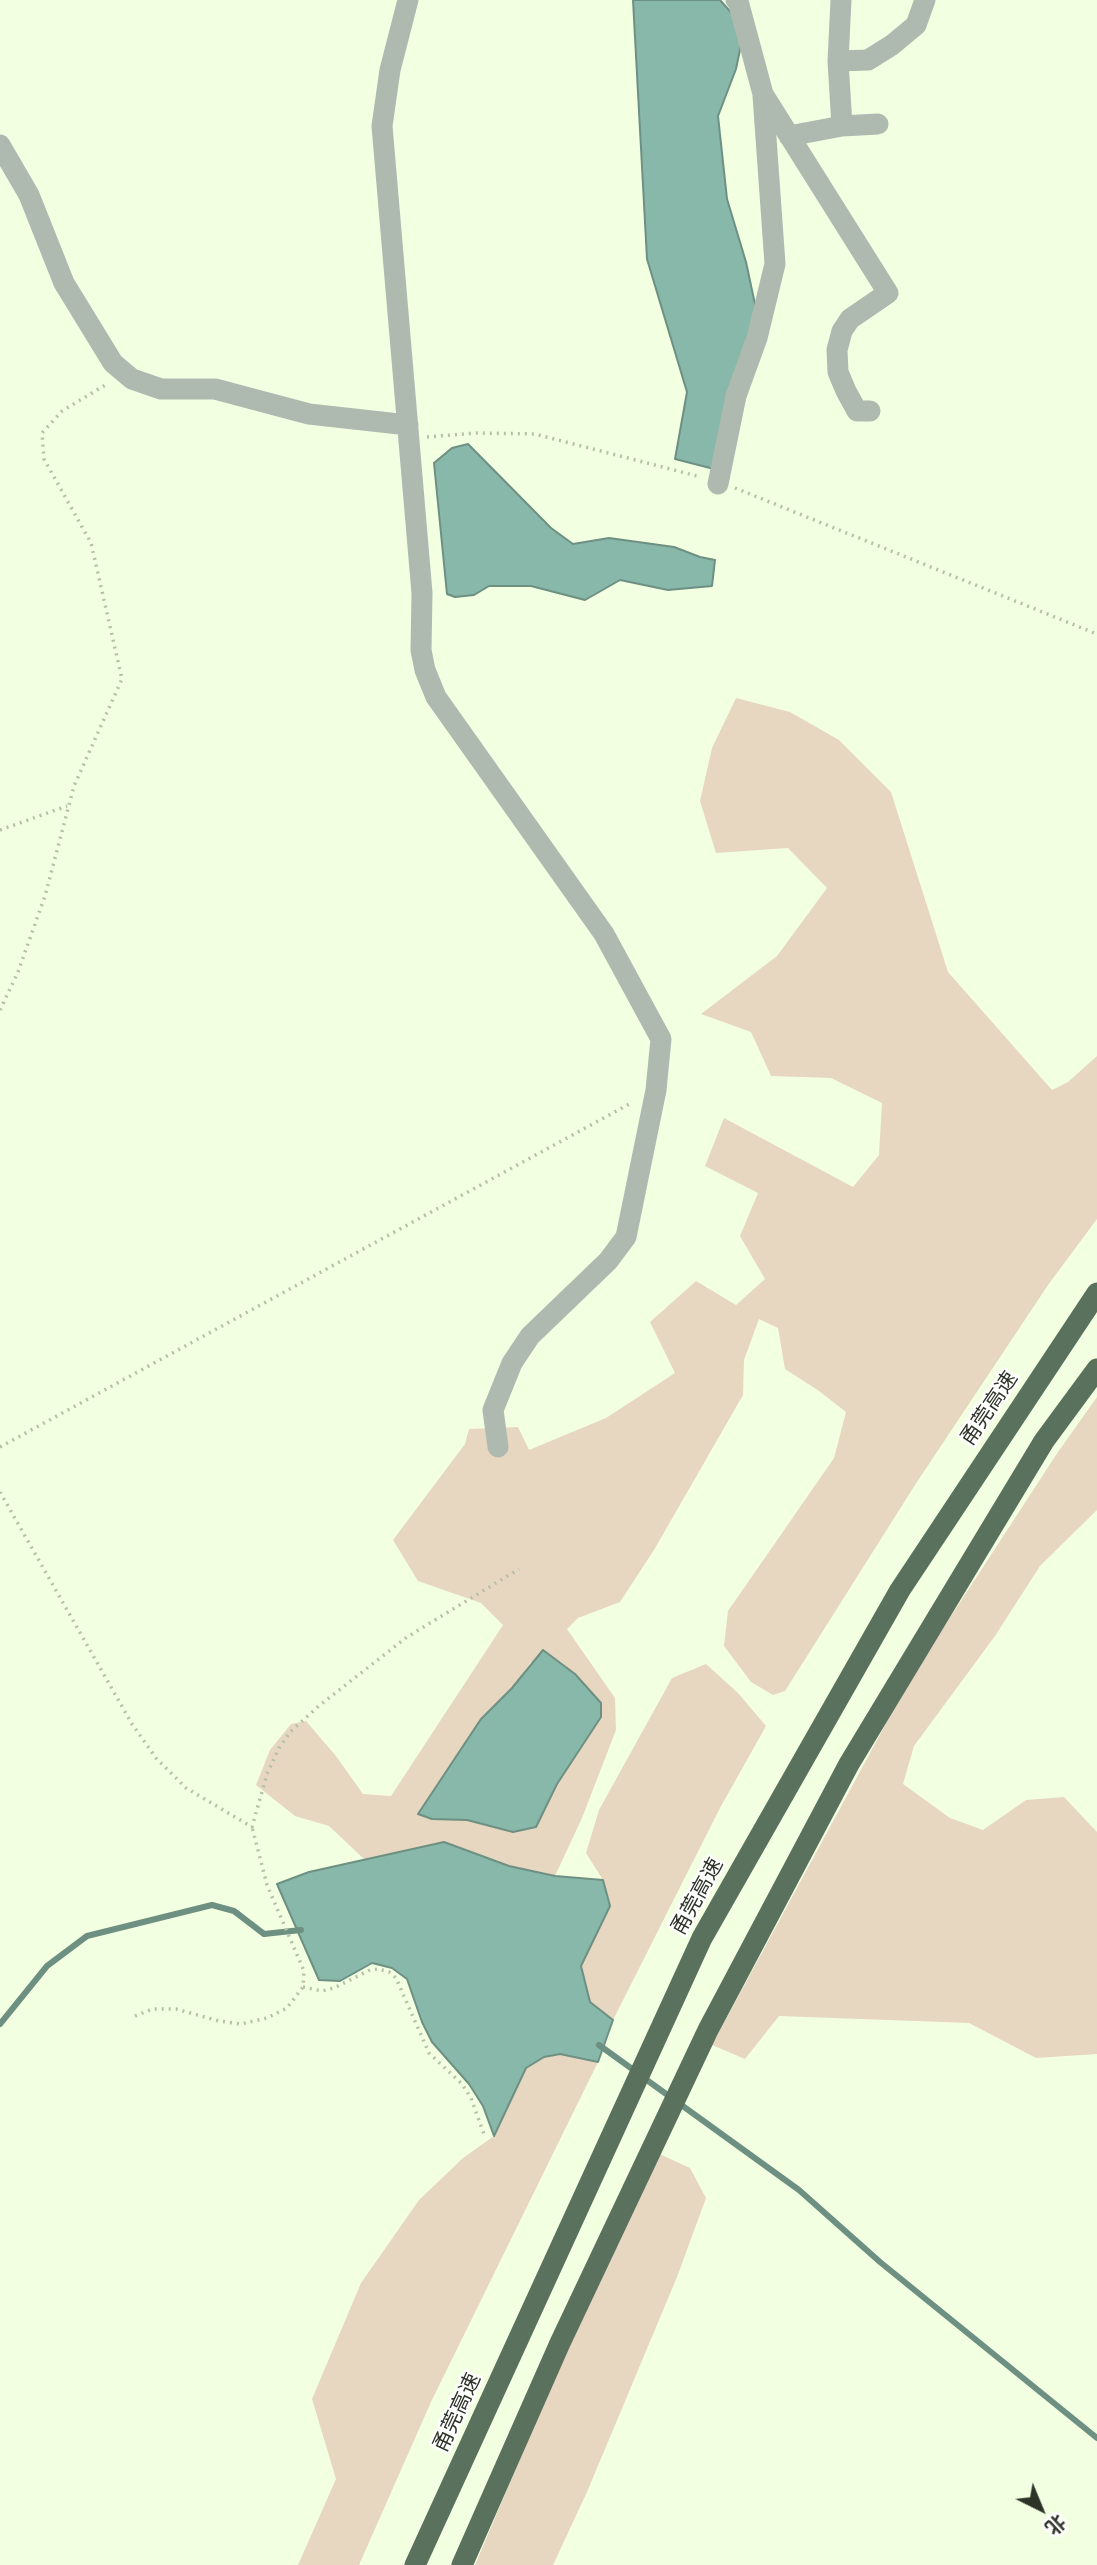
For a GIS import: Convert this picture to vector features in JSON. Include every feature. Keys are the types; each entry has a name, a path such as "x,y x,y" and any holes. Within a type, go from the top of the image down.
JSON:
{"highway":[{"name":"甬莞高速","path":"415,2565 702,1938 900,1590 1097,1293"},
{"path":"462,2565 560,2343 704,2038 849,1764 1044,1441 1097,1369"}],"street":[{"path":"408,0 390,70 382,126 422,593 421,650 425,670 436,697 604,934 661,1038 656,1090 626,1237 608,1261 530,1336 512,1363 493,1410 498,1447"},
{"path":"718,483 736,397 757,338 775,264 763,94 738,0"},
{"path":"841,0 838,61 842,126"},
{"path":"838,61 868,60 892,45 916,25 925,0"},
{"path":"763,94 888,293 850,319 842,331 837,350 838,372 846,391 858,411 870,411"},
{"path":"789,136 842,126 878,124"},
{"path":"0,145 29,195 64,282 113,363 132,379 161,389 215,389 309,414 408,430"}],"path":[{"path":"0,1010 18,972 45,896 79,773 122,679 90,542 44,459 41,433 62,411 126,374"},
{"path":"408,430 431,438 476,433 536,434 718,483 1097,634"},
{"path":"0,830 69,806"},
{"path":"0,1447 656,1090"},
{"path":"0,1492 132,1724 156,1758 186,1788 253,1827"},
{"path":"135,2016 153,2009 176,2010 241,2024 267,2018 287,2008 303,1987 304,1971 267,1885 253,1827 267,1774 279,1748 290,1732 320,1705 407,1637 519,1569"},
{"path":"303,1987 323,1991 370,1970 389,1972 396,1978 429,2053 462,2084 471,2098 485,2137"}],"shaded area":[{"path":"736,698 790,712 839,740 891,792 948,972 1052,1090 1068,1082 1097,1056 1097,1219 1048,1285 915,1485 785,1691 773,1695 751,1682 724,1646 728,1611 834,1458 846,1412 785,1369 778,1328 759,1319 744,1360 743,1395 654,1550 620,1602 578,1618 567,1629 615,1698 616,1730 582,1818 555,1876 509,1866 444,1842 364,1859 329,1826 295,1816 256,1785 270,1750 291,1724 306,1721 336,1756 363,1794 391,1796 503,1625 481,1603 418,1581 393,1540 465,1444 469,1429 518,1427 529,1450 606,1418 675,1373 650,1322 696,1281 736,1305 765,1279 740,1236 758,1193 705,1166 724,1118 853,1187 879,1155 882,1103 831,1078 771,1076 751,1032 701,1014 777,956 827,888 788,848 716,853 700,801 712,748","holes":["531,1662 575,1674 601,1703 601,1717 557,1784 536,1827 490,1827 467,1820 432,1819 512,1688"]},
{"path":"1097,1397 1097,1510 1040,1566 995,1636 914,1746 903,1784 950,1818 983,1830 1026,1800 1064,1797 1097,1832 1097,2054 1036,2058 969,2023 779,2016 745,2059 712,2045 910,1679 1058,1452"},
{"path":"706,1664 738,1693 766,1726 720,1808 613,2020 590,2002 581,1966 610,1906 603,1880 586,1853 599,1810 672,1678"},
{"path":"560,2054 598,2062 431,2402 359,2565 298,2565 336,2479 312,2399 361,2283 419,2200 463,2158 494,2136 526,2068 544,2057"},
{"path":"651,2150 690,2168 706,2198 677,2277 587,2492 553,2565 475,2565"}],"water":[{"path":"633,0 720,0 736,18 742,40 736,69 718,116 727,199 746,262 756,309 714,469 675,459 687,392 647,259"},
{"path":"468,444 551,528 573,544 609,538 674,547 715,560 712,586 668,590 620,580 585,600 531,586 489,586 474,595 455,597 447,594 434,463 452,448"},
{"path":"543,1650 575,1674 601,1703 601,1717 557,1784 536,1827 513,1832 467,1820 432,1819 418,1814 481,1719 512,1688"},
{"path":"444,1842 509,1866 555,1876 603,1880 610,1906 581,1966 590,2002 613,2020 598,2062 560,2054 544,2057 526,2068 494,2136 483,2106 469,2084 432,2042 407,1979 392,1968 372,1963 340,1981 319,1980 277,1884 309,1872"}],"waterway":[{"path":"0,2024 47,1966 87,1936 212,1905 234,1911 264,1934 301,1930"},
{"path":"599,2045 635,2071"},
{"path":"644,2078 799,2190 880,2262 1097,2438"}]}
